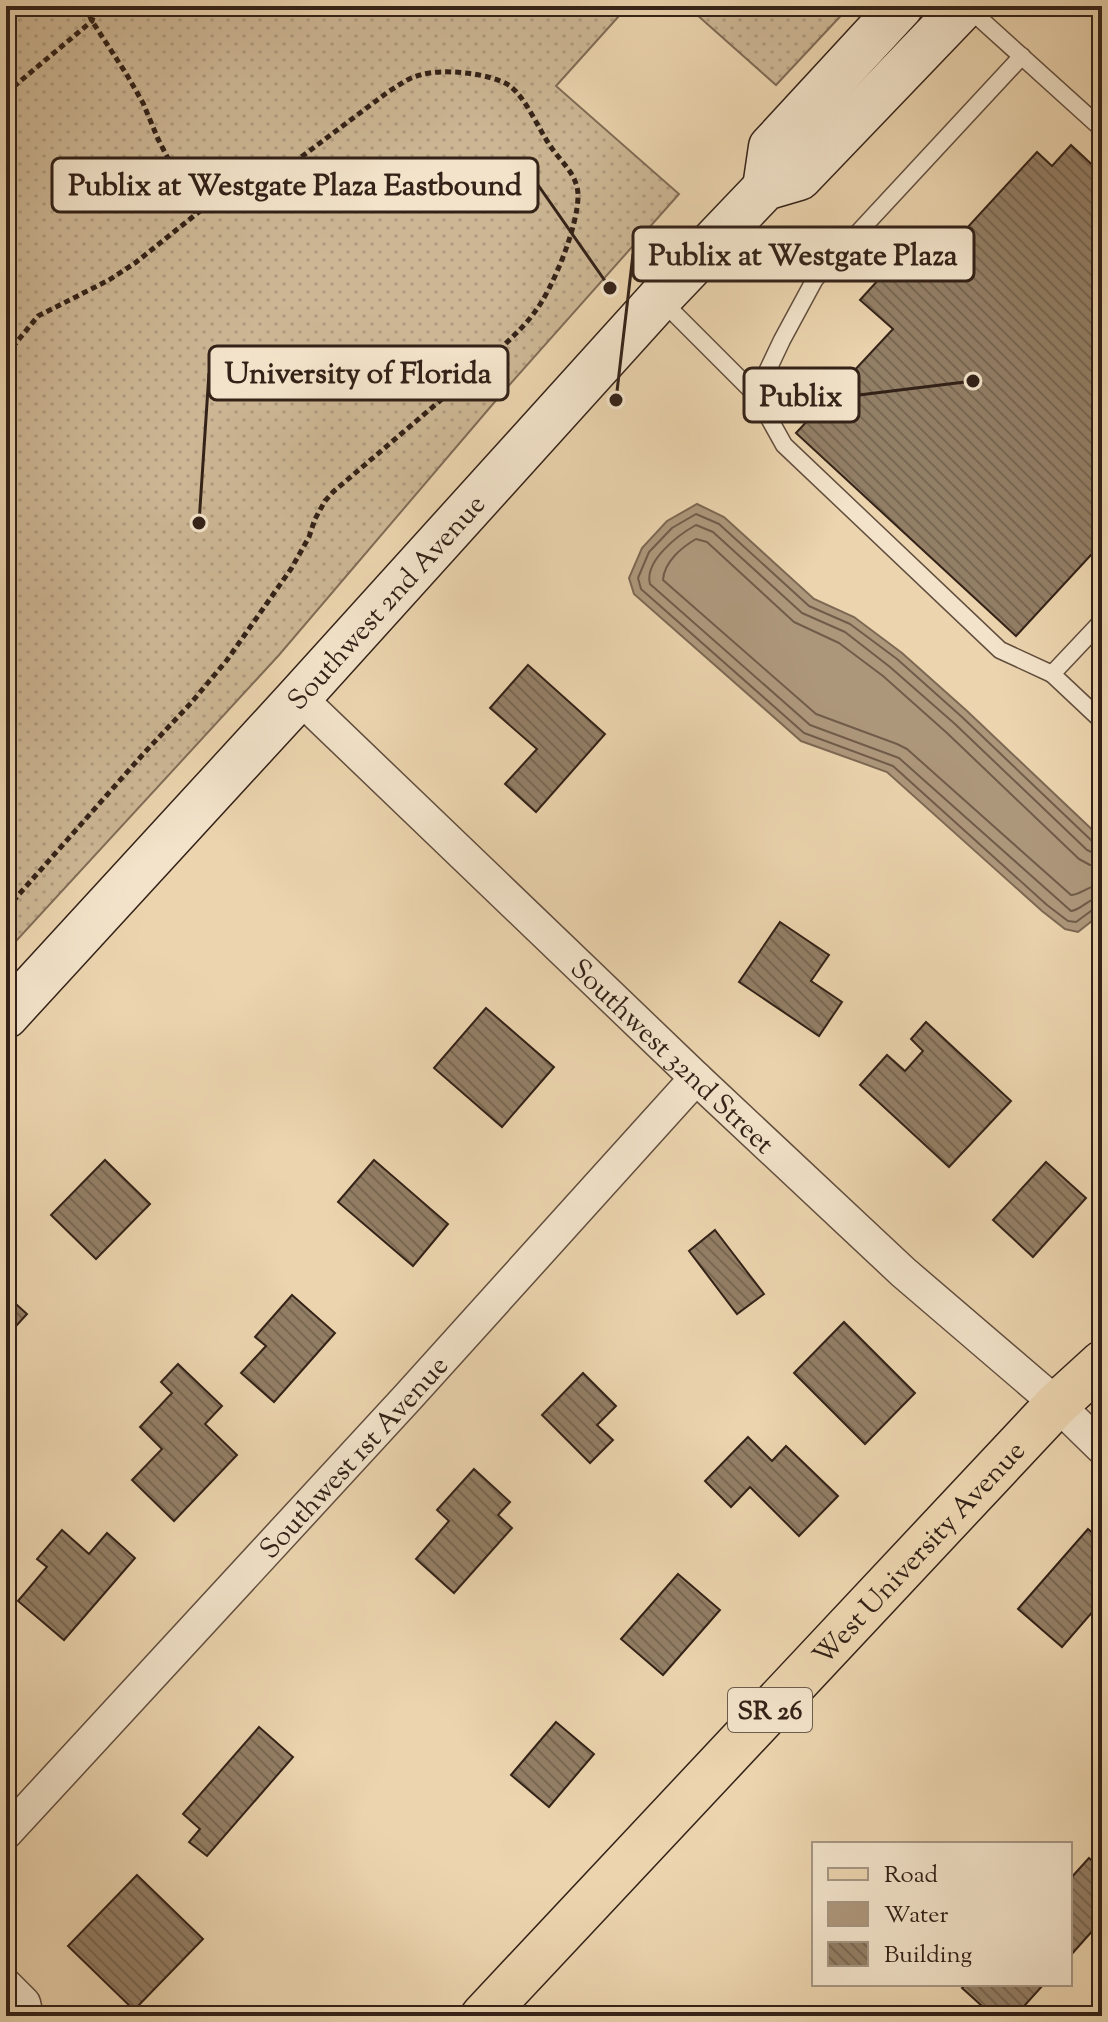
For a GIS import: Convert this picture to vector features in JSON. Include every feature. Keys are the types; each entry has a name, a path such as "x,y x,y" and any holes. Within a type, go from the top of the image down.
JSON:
{"main road":[{"path":"765,188 771,147 901,6"},
{"name":"Southwest 2nd Avenue","path":"6,1016 659,299 765,188 799,178 965,6"},
{"name":"West University Avenue","path":"1057,1404 1102,1339"},
{"name":"West University Avenue","path":"483,2016 1057,1404 1102,1363"}],"street":[{"name":"Southwest 32nd Street","path":"299,697 903,1272 1057,1404 1102,1448"},
{"name":"Southwest 1st Avenue","path":"6,1833 419,1385 696,1078"},
{"path":"6,1985 24,2003 27,2016"}],"lane":[{"path":"965,6 1102,129"},
{"path":"756,395 815,279 1022,56"},
{"path":"659,299 756,395 784,445 1000,650 1052,674 1102,721"},
{"path":"1052,674 1102,621"}],"path":[{"path":"85,6 143,103 196,213"},
{"path":"6,93 92,21 96,6"},
{"path":"6,355 38,316 109,280 205,207 277,175 388,92 405,81 431,72 479,75 511,87 576,182 575,215 562,259 535,313 496,353 325,501 291,569 227,660 6,909"}],"shaded area":[{"path":"6,6 628,6 556,86 679,194 504,391 279,655 6,952"},
{"path":"687,6 850,6 776,85"}],"water":[{"path":"697,504 724,517 814,599 854,617 902,653 1102,839 1102,913 1078,932 1065,929 887,772 801,741 634,594 629,578 642,548 667,521"}],"building":[{"path":"1071,145 1102,174 1102,198 1096,204 1102,210 1102,543 1016,636 796,433 893,329 860,300 880,278 864,263 893,234 923,264 946,268 965,230 1037,152 1052,166"},
{"path":"528,665 605,734 536,812 505,784 537,749 490,708"},
{"path":"780,922 829,955 811,981 842,1002 819,1036 739,982"},
{"path":"486,1008 554,1067 502,1127 434,1068"},
{"path":"926,1022 1011,1101 949,1167 860,1085 887,1055 905,1071 923,1051 911,1039"},
{"path":"105,1160 150,1204 96,1259 51,1215"},
{"path":"374,1160 448,1224 413,1266 338,1202"},
{"path":"1046,1162 1086,1198 1033,1257 993,1220"},
{"path":"715,1230 764,1294 737,1314 689,1251"},
{"path":"6,1295 27,1314 6,1337"},
{"path":"292,1295 335,1333 274,1402 241,1373 266,1346 255,1337"},
{"path":"844,1322 915,1393 865,1444 794,1373"},
{"path":"178,1364 222,1406 205,1424 237,1455 174,1521 132,1480 162,1449 140,1427 172,1393 161,1382"},
{"path":"583,1373 616,1406 597,1425 613,1440 590,1463 542,1415"},
{"path":"748,1437 772,1461 786,1446 838,1496 799,1536 750,1487 731,1507 705,1481"},
{"path":"474,1469 510,1502 498,1515 512,1528 454,1593 416,1559 449,1521 437,1510"},
{"path":"1088,1529 1102,1541 1102,1601 1062,1647 1018,1609"},
{"path":"62,1530 89,1554 107,1533 135,1558 64,1640 18,1601 47,1567 37,1559"},
{"path":"678,1574 720,1610 663,1675 621,1639"},
{"path":"556,1722 594,1754 549,1807 511,1775"},
{"path":"259,1727 293,1757 207,1856 189,1842 200,1829 183,1814"},
{"path":"1089,1858 1102,1870 1102,1920 1072,1954 1072,1877"},
{"path":"137,1875 203,1939 134,2010 68,1946"},
{"path":"1042,1986 1015,2016 993,2016 962,1988"}],"place":[{"name":"Publix at Westgate Plaza Eastbound","path":"610,288"},
{"name":"Publix","path":"973,381"},
{"name":"Publix at Westgate Plaza","path":"616,400"},
{"name":"University of Florida","path":"199,523"}]}
